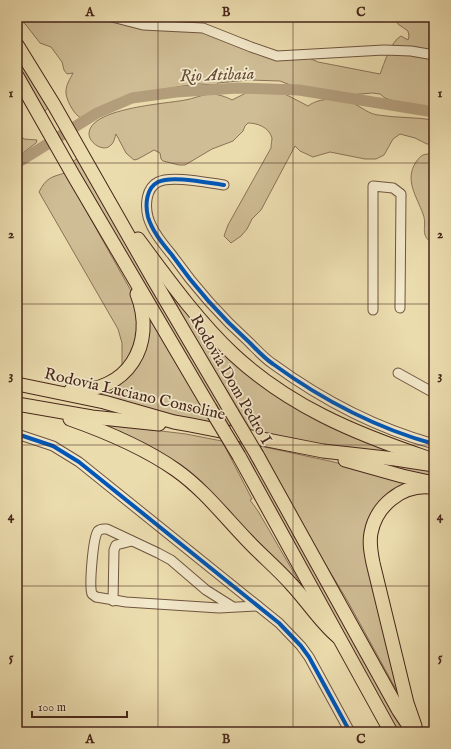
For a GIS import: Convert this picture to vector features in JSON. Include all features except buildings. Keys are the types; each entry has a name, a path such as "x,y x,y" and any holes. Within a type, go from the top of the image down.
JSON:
{"highway":[{"name":"Rodovia Dom Pedro I","path":"17,45 54,105 112,208 257,455 399,711 413,732"},
{"name":"Rodovia Dom Pedro I","path":"17,76 40,114 72,173 239,456 391,732"},
{"path":"112,208 130,227 212,332 247,366 267,382 301,404 338,424 386,444 434,460"},
{"path":"48,390 85,390 104,385 120,375 131,363 140,348 144,327 142,309 134,288 133,276"},
{"name":"Rodovia Luciano Consoline","path":"17,384 104,402 174,422 214,430 323,451 434,465"},
{"name":"Rodovia Luciano Consoline","path":"17,404 92,417 191,429 330,456 402,476 434,483"},
{"path":"42,408 82,423 146,452 161,460 185,477 201,491 291,584 328,629 338,637"},
{"path":"417,732 407,703 373,563 370,543 373,524 387,503 406,489 423,486 434,487"}],"street":[{"path":"112,17 143,25 203,28 277,56 384,50 411,51 434,55"},
{"path":"224,185 186,180 164,180 154,185 147,198 146,205 148,218 153,229 191,282 232,328 270,362 316,394 362,417 402,434 434,444"},
{"path":"373,310 373,186 393,188 401,194 400,308"},
{"path":"398,373 434,393"},
{"path":"17,434 53,446 79,462 279,623 301,646 309,657 350,732"},
{"path":"233,607 206,590 171,560 158,553 107,529 99,530 95,536 91,592 93,596 113,601 219,608 258,606"},
{"path":"113,601 114,550 116,545 132,541"}],"shaded area":[{"path":"17,17 127,17 128,19 218,31 247,40 272,53 309,58 318,62 380,74 388,53 397,39 401,36 408,40 409,36 408,31 398,24 394,17 434,17 434,109 410,107 385,98 380,94 327,94 298,88 280,81 249,80 218,83 216,85 199,84 183,86 166,89 145,97 120,99 81,118 68,102 66,94 68,82 73,73 67,74 64,70 62,62 51,47 40,43 26,25"},
{"path":"17,53 49,107 43,113 17,68"},
{"path":"249,91 281,92 308,106 318,101 336,99 353,103 368,112 375,114 392,117 434,120 434,144 427,144 415,138 400,134 393,139 384,155 376,159 365,159 330,152 313,157 300,151 295,146 261,210 252,219 247,229 241,236 231,243 224,236 228,225 271,148 272,138 265,128 248,123 243,131 233,141 212,149 185,165 163,161 160,153 154,150 134,160 126,153 116,134 112,144 105,148 97,146 91,141 89,134 92,125 101,118 114,113 209,94 219,95 232,100"},
{"path":"17,132 24,139 37,140 36,143 20,155 17,155"},
{"path":"434,149 434,244 429,241 425,234 423,214 411,182 411,175 419,158 422,155 431,154"},
{"path":"78,158 237,429 228,428 72,162"},
{"path":"65,173 135,298 139,337 122,369 122,343 118,329 39,192 49,179"},
{"path":"160,276 244,367 401,454 329,446 252,432"},
{"path":"146,312 213,425 183,419 95,394 122,377"},
{"path":"95,423 186,434 222,441 252,499 250,500 258,511 305,592 208,490"},
{"path":"237,443 245,444 407,732 396,732"},
{"path":"260,446 334,462 410,485 369,529 403,702 347,600 315,547"},
{"path":"356,460 434,468 434,481"}],"waterway":[{"name":"Rio Atibaia","path":"17,163 97,113 132,98 176,92 238,88 299,90 434,112"}],"cycle path":[{"path":"224,185 181,179 164,180 154,185 147,197 147,212 152,227 190,279 208,301 264,357 291,377 310,389 370,421 391,430 434,444"},
{"path":"17,434 53,446 79,462 279,623 301,646 309,657 350,732"}]}
